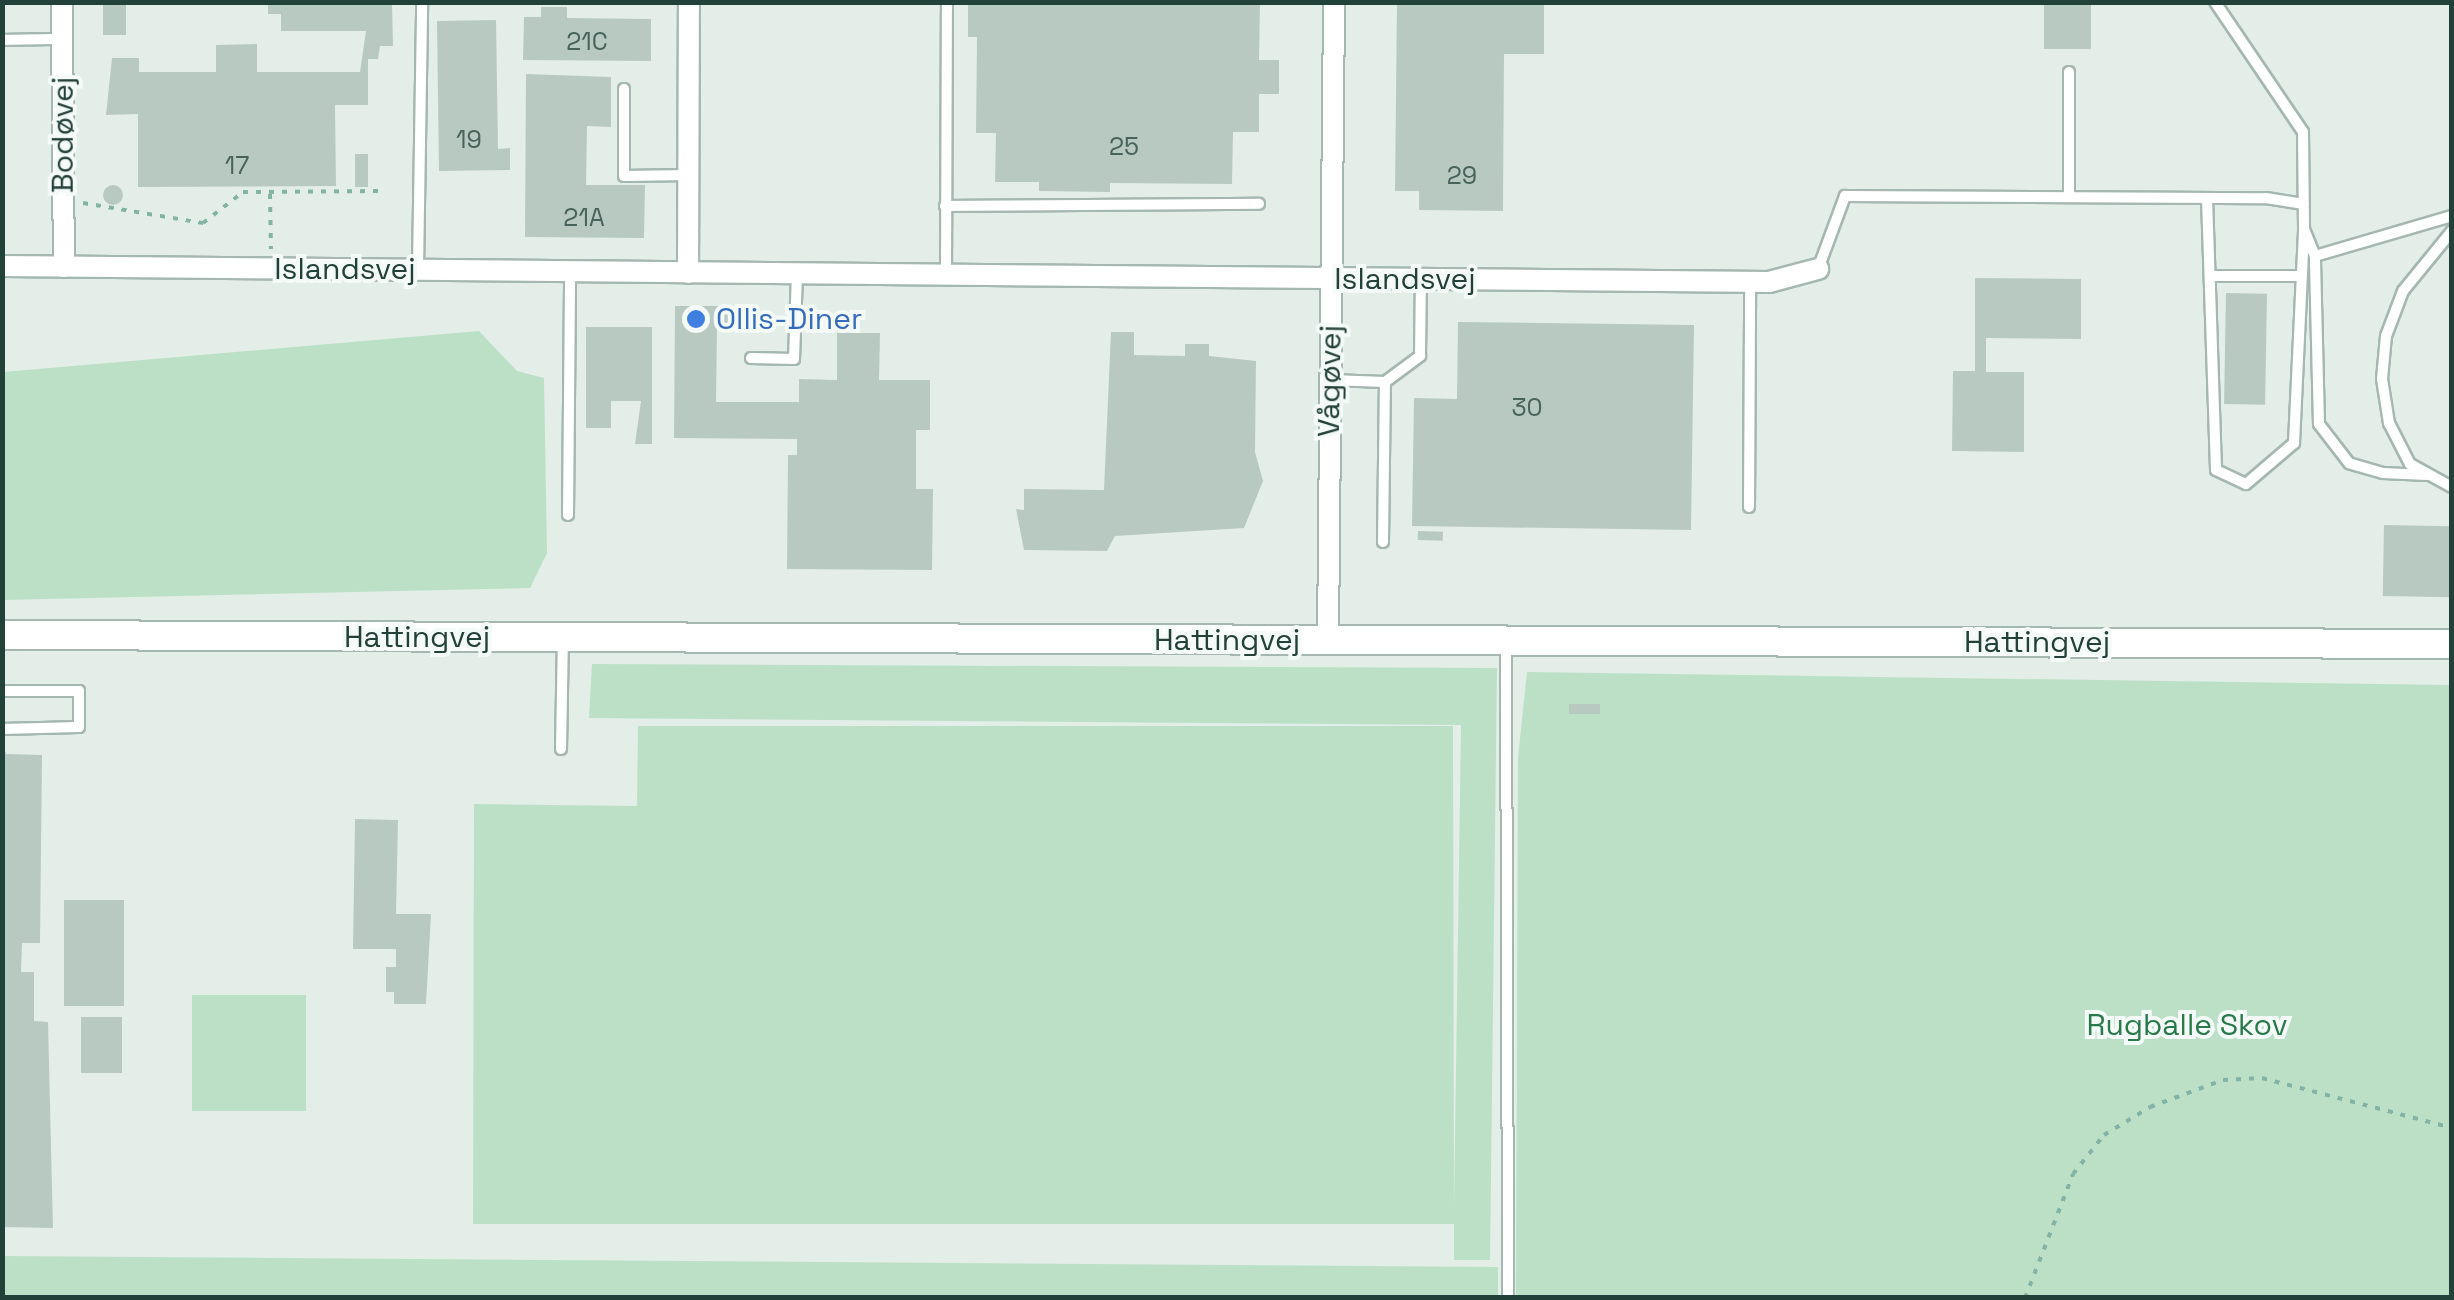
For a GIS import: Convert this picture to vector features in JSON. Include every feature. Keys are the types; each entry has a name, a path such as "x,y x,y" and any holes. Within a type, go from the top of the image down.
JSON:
{"street":[{"name":"Bodøvej","path":"62,2 64,267"},
{"path":"688,273 689,2"},
{"name":"Vågøvej","path":"1328,640 1334,2"},
{"name":"Islandsvej","path":"2,266 1750,282 1818,268"},
{"name":"Hattingvej","path":"2,635 2452,644"}],"lane":[{"path":"418,269 422,2"},
{"path":"946,275 947,2"},
{"path":"2207,198 2216,470 2246,484 2294,443 2304,229 2302,132 2215,2"},
{"path":"2,40 62,39"},
{"path":"2069,72 2069,196"},
{"path":"624,89 624,176 689,175"},
{"name":"Islandsvej","path":"1818,268 1845,196 2266,198 2304,204"},
{"path":"945,206 1259,204"},
{"path":"2315,256 2452,216"},
{"path":"2304,229 2315,256 2319,424 2350,463 2383,474 2427,475"},
{"path":"2452,231 2403,291 2386,336 2382,379 2389,423 2410,464 2452,487"},
{"path":"568,514 570,271"},
{"path":"751,358 794,359 797,274"},
{"path":"2210,276 2300,276"},
{"path":"1330,380 1385,382 1420,356 1421,279"},
{"path":"1750,282 1750,508"},
{"path":"1384,542 1385,382"},
{"path":"2296,382 2318,382"},
{"path":"561,749 564,637"},
{"path":"1506,640 1508,1298"},
{"path":"2,691 79,691 79,727 2,729"}],"path":[{"path":"63,199 204,224 230,197 270,192 380,191"},
{"path":"270,192 271,269"},
{"path":"2025,1298 2073,1174 2104,1134 2150,1106 2223,1080 2262,1078 2452,1128"}],"green space":[{"path":"479,331 517,371 544,378 547,553 530,588 3,600 3,372"},
{"path":"592,664 1497,668 1490,1260 1454,1260 1454,1224 473,1224 474,804 637,806 638,726 1453,726 1454,1208 1461,725 589,718"},
{"name":"Rugballe Skov","path":"1527,672 2451,685 2451,1297 1516,1298 1518,758"},
{"path":"192,995 306,995 306,1111 192,1111"},
{"path":"3,1256 1498,1267 1498,1297 3,1298"}],"building":[{"path":"103,2 126,2 126,35 103,35"},
{"path":"268,2 392,2 393,46 380,46 378,59 368,59 368,105 335,105 336,186 138,187 138,114 106,115 112,58 139,58 139,72 216,72 216,45 257,44 257,72 360,72 366,31 281,31 281,14 268,14"},
{"path":"968,2 1260,2 1259,60 1279,60 1279,94 1259,94 1259,132 1233,132 1232,184 1110,183 1110,192 1039,191 1039,182 995,182 996,133 976,133 977,37 968,37"},
{"path":"1397,2 1544,2 1544,54 1504,54 1503,211 1419,210 1419,191 1395,191"},
{"path":"2044,2 2091,2 2091,49 2044,49"},
{"path":"541,7 567,7 567,18 651,19 651,61 523,60 524,17 541,17"},
{"path":"496,20 498,149 510,148 510,170 439,171 437,21"},
{"path":"526,74 611,77 611,127 587,126 586,185 645,185 644,238 525,237"},
{"path":"355,154 368,154 368,187 355,187"},
{"path":"113,185 123,195 113,205 103,195"},
{"path":"1975,278 2081,279 2081,339 1986,338 1986,372 2024,372 2024,452 1952,451 1953,371 1975,371"},
{"path":"2226,293 2267,294 2265,405 2224,404"},
{"path":"675,306 733,306 733,329 717,329 716,402 799,402 799,379 837,380 837,333 880,333 879,380 930,380 930,430 916,430 916,489 933,489 932,570 787,569 788,455 797,455 797,439 674,438"},
{"path":"1458,322 1694,325 1691,530 1412,526 1414,398 1457,399"},
{"path":"586,327 652,327 652,444 635,444 641,401 611,401 611,428 586,428"},
{"path":"1111,332 1134,332 1134,355 1185,356 1185,344 1209,344 1209,356 1256,361 1255,452 1263,481 1244,528 1115,536 1107,551 1024,550 1016,509 1024,510 1024,489 1104,490"},
{"path":"2384,525 2452,526 2451,597 2383,596"},
{"path":"1418,531 1443,532 1443,541 1418,540"},
{"path":"1569,704 1600,704 1600,714 1569,714"},
{"path":"2,741 6,754 42,755 40,943 22,943 21,972 34,972 34,1021 48,1022 53,1228 2,1227"},
{"path":"355,819 398,820 396,914 431,914 426,1004 394,1004 394,992 386,992 386,967 396,967 396,949 353,949"},
{"path":"64,900 124,900 124,1006 64,1006"},
{"path":"81,1017 122,1017 122,1073 81,1073"}],"place":[{"name":"Ollis-Diner","path":"696,319"}]}
